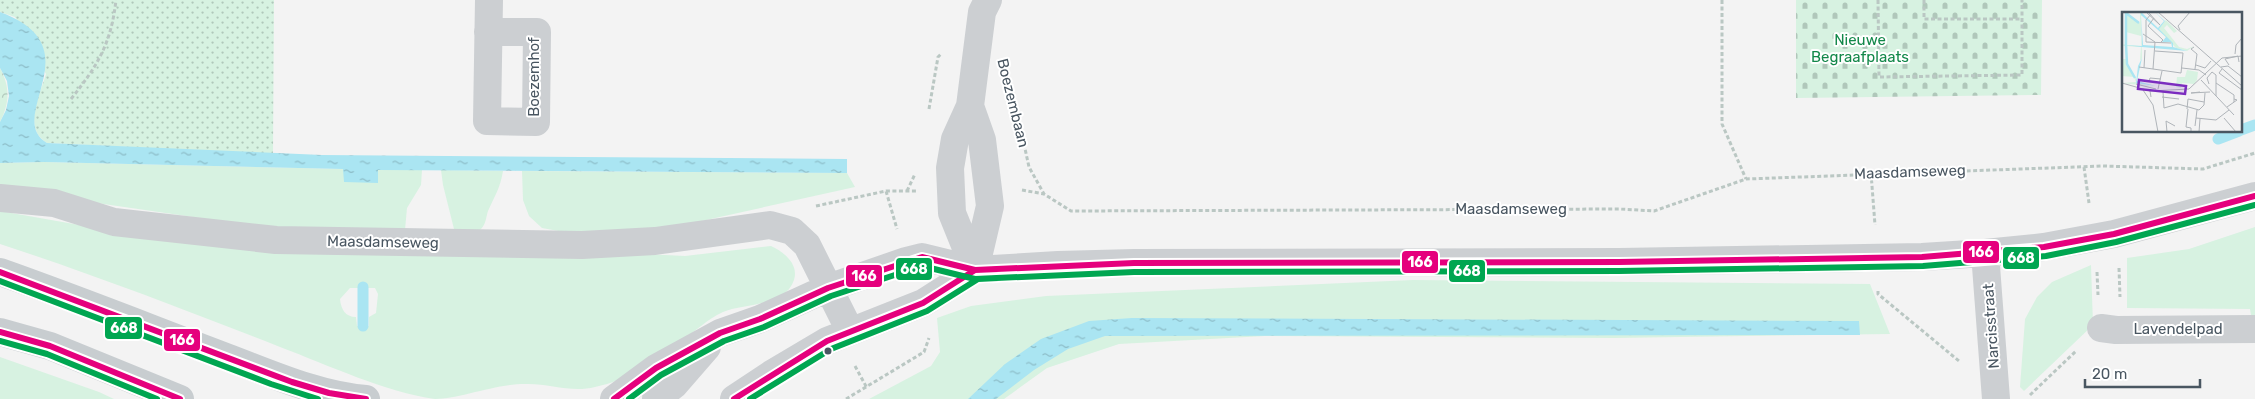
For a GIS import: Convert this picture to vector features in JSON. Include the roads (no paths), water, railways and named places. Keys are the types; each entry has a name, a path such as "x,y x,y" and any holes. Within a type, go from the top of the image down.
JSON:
{"main road":[{"path":"0,272 82,300 274,375 352,398"},
{"path":"0,332 50,346 180,399"}],"street":[{"path":"488,32 489,0"},
{"name":"Boezembaan","path":"975,270 952,213 950,168 955,139 970,106 982,12 988,0"},
{"name":"Boezembaan","path":"970,106 982,140 990,206 975,270"},
{"path":"614,399 656,368 720,332 760,319 828,288 922,257 975,270 1125,263 1609,262 1985,253 2044,247 2114,234 2255,196"},
{"name":"Maasdamseweg","path":"0,198 54,203 114,222 276,240 582,245 656,241 770,225 792,231 807,245 850,331"},
{"name":"Narcisstraat","path":"1985,253 1996,399"},
{"path":"734,399 827,341 923,303 975,270"},
{"name":"Lavendelpad","path":"2108,329 2255,329"},
{"path":"656,399 674,385 720,332"}],"water":[{"path":"0,12 28,27 42,44 45,62 35,116 36,131 47,143 322,155 847,159 847,173 378,170 378,183 344,182 343,169 44,162 0,163 0,122 6,110 9,96 7,81 0,68"},
{"path":"1132,318 1859,321 1860,335 1105,336 1068,349 1034,370 996,399 968,399 1005,364 1041,339 1089,321"}],"waterway":[{"path":"2242,130 2255,125"},
{"path":"2218,139 2236,132"},
{"path":"363,287 363,326"}],"park label":[{"name":"Nieuwe Begraafplaats","path":"1860,48"}]}
